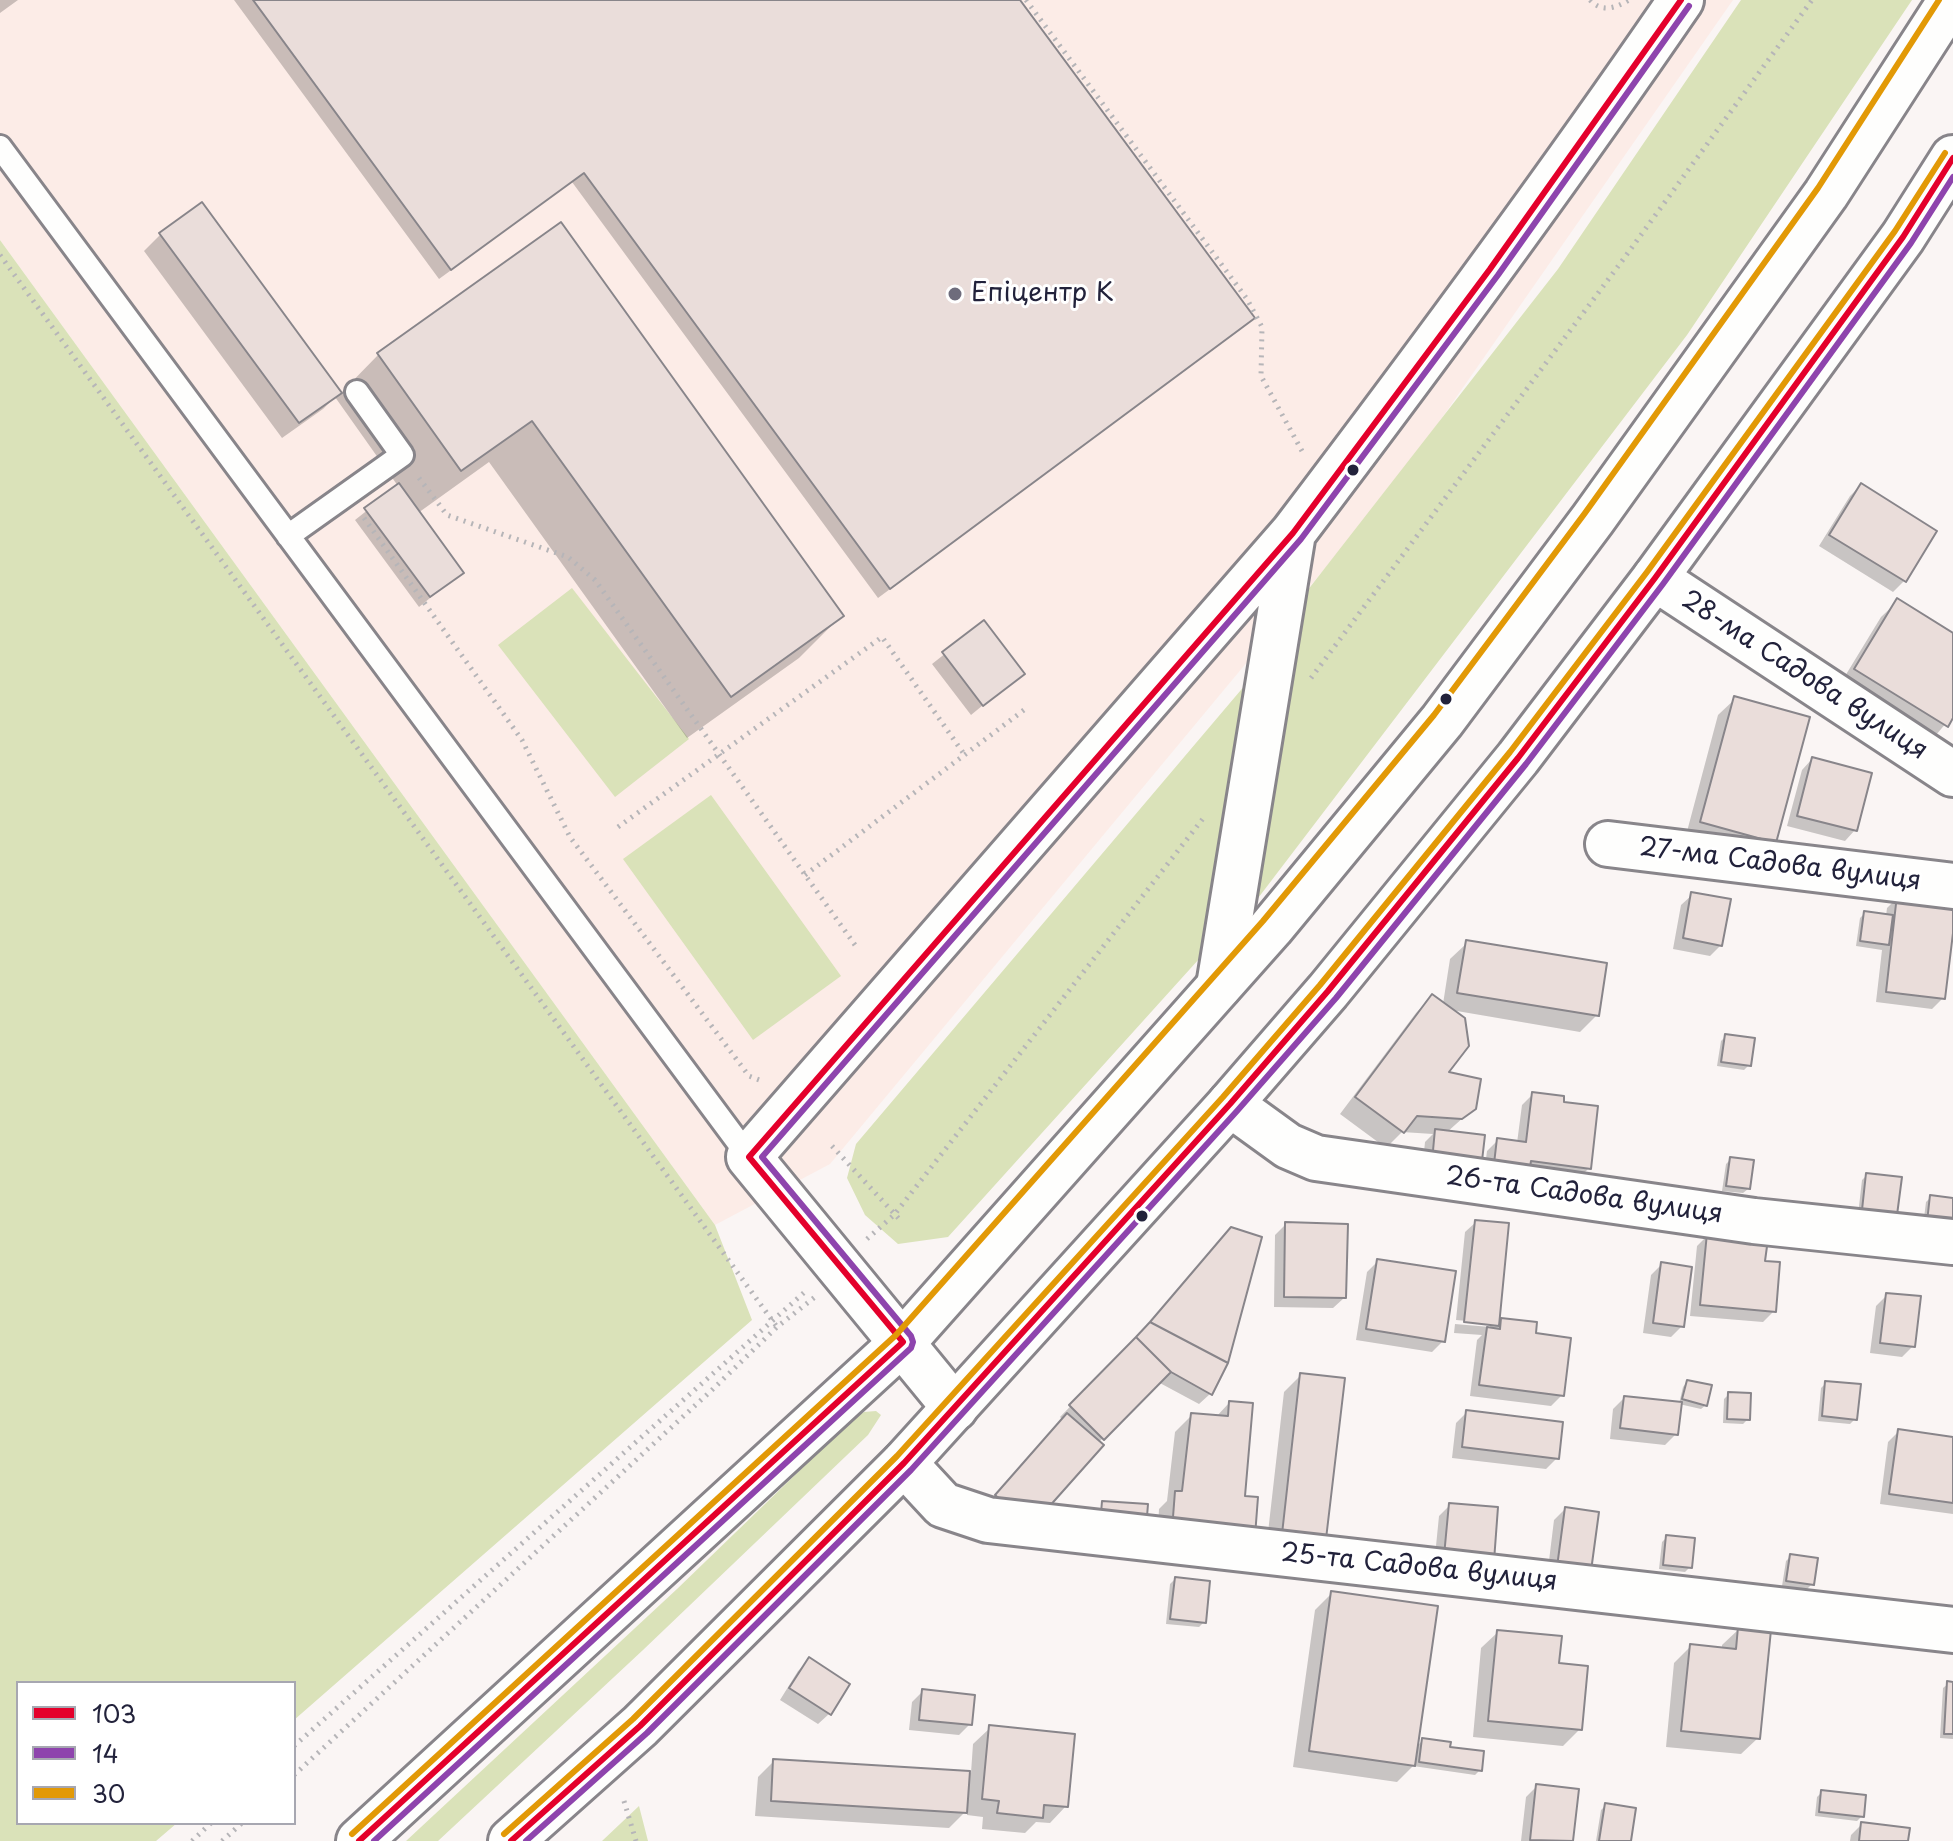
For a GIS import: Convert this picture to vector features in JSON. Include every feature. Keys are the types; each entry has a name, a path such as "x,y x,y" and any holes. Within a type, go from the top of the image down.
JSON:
{"main road":[{"path":"955,1408 903,1342 853,1259 749,1157 1293,533 1374,428 1681,0"},
{"path":"359,1841 903,1342 1271,928 1442,721 1593,519 1826,194 1951,0"},
{"path":"511,1841 640,1726 904,1463 1230,1104 1328,991 1518,758 1655,578 1903,237 1953,158"},
{"path":"1219,986 1293,533"},
{"name":"28-ма Садова вулиця","path":"1655,578 1953,774"},
{"name":"27-ма Садова вулиця","path":"1608,844 1953,886"},
{"name":"26-та Садова вулиця","path":"1230,1104 1288,1146 1316,1158 1754,1221 1953,1242"},
{"name":"25-та Садова вулиця","path":"904,1463 943,1505 988,1520 1953,1630"}],"lane":[{"path":"0,147 749,1157"},
{"path":"288,536 402,455 357,392"}],"path":[{"path":"1026,0 1247,299 1262,327 1261,376 1303,449 1299,458"},
{"path":"1590,0 1604,9 1617,7 1629,0"},
{"path":"1310,680 1812,0"},
{"path":"0,255 777,1327"},
{"path":"402,455 447,515 568,557 595,580 855,945"},
{"path":"346,494 522,740 570,837 749,1076 767,1083"},
{"path":"618,827 882,637 964,754"},
{"path":"805,875 1024,710"},
{"path":"296,1773 853,1259 894,1215 1212,807"},
{"path":"832,1146 902,1222"},
{"path":"296,1744 793,1301"},
{"path":"624,1801 636,1841"},
{"path":"192,1841 209,1825"},
{"path":"222,1841 240,1825"}],"shaded area":[{"path":"0,0 1733,0 1400,478 830,1164 715,1225 0,240"}],"green space":[{"path":"1741,0 1912,0 1687,335 1249,910 1307,591 1558,269"},
{"path":"0,240 715,1225 752,1320 296,1718 296,1681 16,1681 16,1825 175,1825 156,1841 0,1841"},
{"path":"572,588 689,739 615,797 498,645"},
{"path":"1246,684 1199,959 948,1237 898,1244 865,1215 847,1178 856,1144"},
{"path":"711,795 841,976 753,1040 623,859"},
{"path":"876,1411 881,1415 868,1435 438,1841 406,1841 677,1589 853,1419 864,1412"},
{"path":"639,1806 648,1841 602,1841"}],"building":[{"name":"Епіцентр К","path":"253,0 1020,0 1255,318 890,589 584,173 451,270"},
{"path":"202,202 342,393 299,423 159,233"},
{"path":"561,222 844,616 731,697 532,421 461,471 377,353"},
{"path":"399,483 464,573 430,597 364,508"},
{"path":"1861,483 1937,531 1906,582 1829,535"},
{"path":"1897,598 1953,633 1953,718 1948,727 1854,669"},
{"path":"984,620 1025,674 983,706 942,652"},
{"path":"1734,696 1810,717 1776,843 1700,822"},
{"path":"1812,757 1872,773 1857,831 1797,816"},
{"path":"1691,892 1731,899 1722,946 1683,938"},
{"path":"1897,895 1953,902 1953,933 1945,999 1886,992"},
{"path":"1864,911 1893,915 1889,945 1860,941"},
{"path":"1466,940 1607,963 1599,1016 1457,993"},
{"path":"1432,994 1465,1018 1469,1046 1449,1072 1481,1079 1476,1109 1462,1119 1417,1116 1404,1133 1355,1097"},
{"path":"1725,1034 1755,1038 1751,1066 1721,1062"},
{"path":"1532,1092 1564,1096 1564,1102 1598,1106 1591,1169 1531,1161 1527,1186 1492,1181 1497,1138 1526,1142"},
{"path":"1435,1129 1485,1135 1480,1178 1431,1172"},
{"path":"1730,1157 1754,1160 1750,1189 1726,1186"},
{"path":"1866,1173 1902,1177 1897,1215 1862,1210"},
{"path":"1930,1195 1953,1198 1953,1226 1927,1222"},
{"path":"1475,1220 1509,1223 1499,1326 1464,1322"},
{"path":"1285,1222 1348,1224 1346,1298 1284,1297"},
{"path":"1231,1227 1262,1237 1228,1363 1150,1322"},
{"path":"1707,1233 1768,1239 1765,1261 1780,1262 1776,1312 1700,1305"},
{"path":"1377,1259 1456,1271 1445,1342 1366,1329"},
{"path":"1661,1262 1692,1267 1684,1327 1653,1323"},
{"path":"1886,1293 1921,1296 1915,1347 1880,1343"},
{"path":"1501,1318 1537,1322 1536,1333 1571,1338 1564,1396 1479,1385 1487,1327 1500,1329"},
{"path":"1150,1322 1228,1363 1212,1395 1171,1372 1136,1337"},
{"path":"1136,1337 1171,1372 1104,1440 1069,1405"},
{"path":"1300,1373 1345,1378 1326,1539 1282,1534"},
{"path":"1687,1380 1712,1385 1707,1406 1682,1399"},
{"path":"1825,1381 1861,1384 1857,1420 1822,1416"},
{"path":"1728,1392 1751,1393 1750,1420 1727,1419"},
{"path":"1624,1396 1682,1402 1678,1435 1620,1428"},
{"path":"1229,1401 1253,1403 1245,1496 1258,1497 1255,1536 1172,1530 1175,1491 1182,1491 1191,1413 1228,1416"},
{"path":"1466,1410 1563,1422 1559,1459 1462,1447"},
{"path":"1067,1413 1104,1445 1031,1527 995,1495"},
{"path":"1898,1429 1953,1437 1953,1503 1889,1494"},
{"path":"1102,1501 1148,1504 1146,1529 1100,1526"},
{"path":"1449,1503 1498,1507 1494,1561 1444,1556"},
{"path":"1565,1507 1599,1512 1591,1571 1557,1567"},
{"path":"1666,1535 1695,1538 1692,1568 1663,1565"},
{"path":"1790,1554 1818,1558 1814,1585 1786,1581"},
{"path":"1175,1577 1210,1581 1206,1623 1170,1619"},
{"path":"1331,1591 1438,1606 1415,1766 1309,1751"},
{"path":"1738,1627 1771,1630 1760,1739 1681,1731 1690,1644 1736,1649"},
{"path":"1497,1630 1562,1636 1559,1663 1588,1666 1582,1730 1488,1721"},
{"path":"809,1657 850,1684 831,1715 789,1688"},
{"path":"1947,1681 1953,1682 1953,1734 1944,1734"},
{"path":"922,1689 975,1695 972,1725 919,1720"},
{"path":"989,1725 1075,1734 1068,1807 1044,1805 1043,1818 997,1813 999,1801 982,1799"},
{"path":"1422,1738 1451,1742 1450,1747 1484,1751 1482,1771 1419,1762"},
{"path":"773,1759 970,1771 967,1813 771,1801"},
{"path":"1536,1784 1579,1789 1573,1841 1530,1840"},
{"path":"1821,1790 1866,1795 1864,1817 1819,1812"},
{"path":"1605,1803 1636,1808 1631,1841 1599,1841"},
{"path":"1861,1822 1910,1828 1908,1841 1859,1841"}],"transit line":[{"name":"103","path":"359,1841 903,1342 749,1157 1293,533 1490,269 1681,0"},
{"name":"30","path":"352,1834 896,1335 1263,921 1434,715 1585,513 1818,188 1939,0"},
{"name":"14","path":"374,1841 911,1348 911,1336 762,1157 1301,539 1498,275 1689,6"},
{"name":"30","path":"504,1834 633,1719 897,1456 1223,1097 1320,985 1510,752 1647,572 1895,231 1945,153"},
{"name":"103","path":"511,1841 640,1726 904,1463 1230,1104 1328,991 1518,758 1655,578 1903,237 1953,158"},
{"name":"14","path":"526,1841 647,1733 911,1470 1336,998 1526,764 1663,584 1911,243 1953,177"}],"place":[{"name":"Епіцентр К","path":"955,294"}]}
